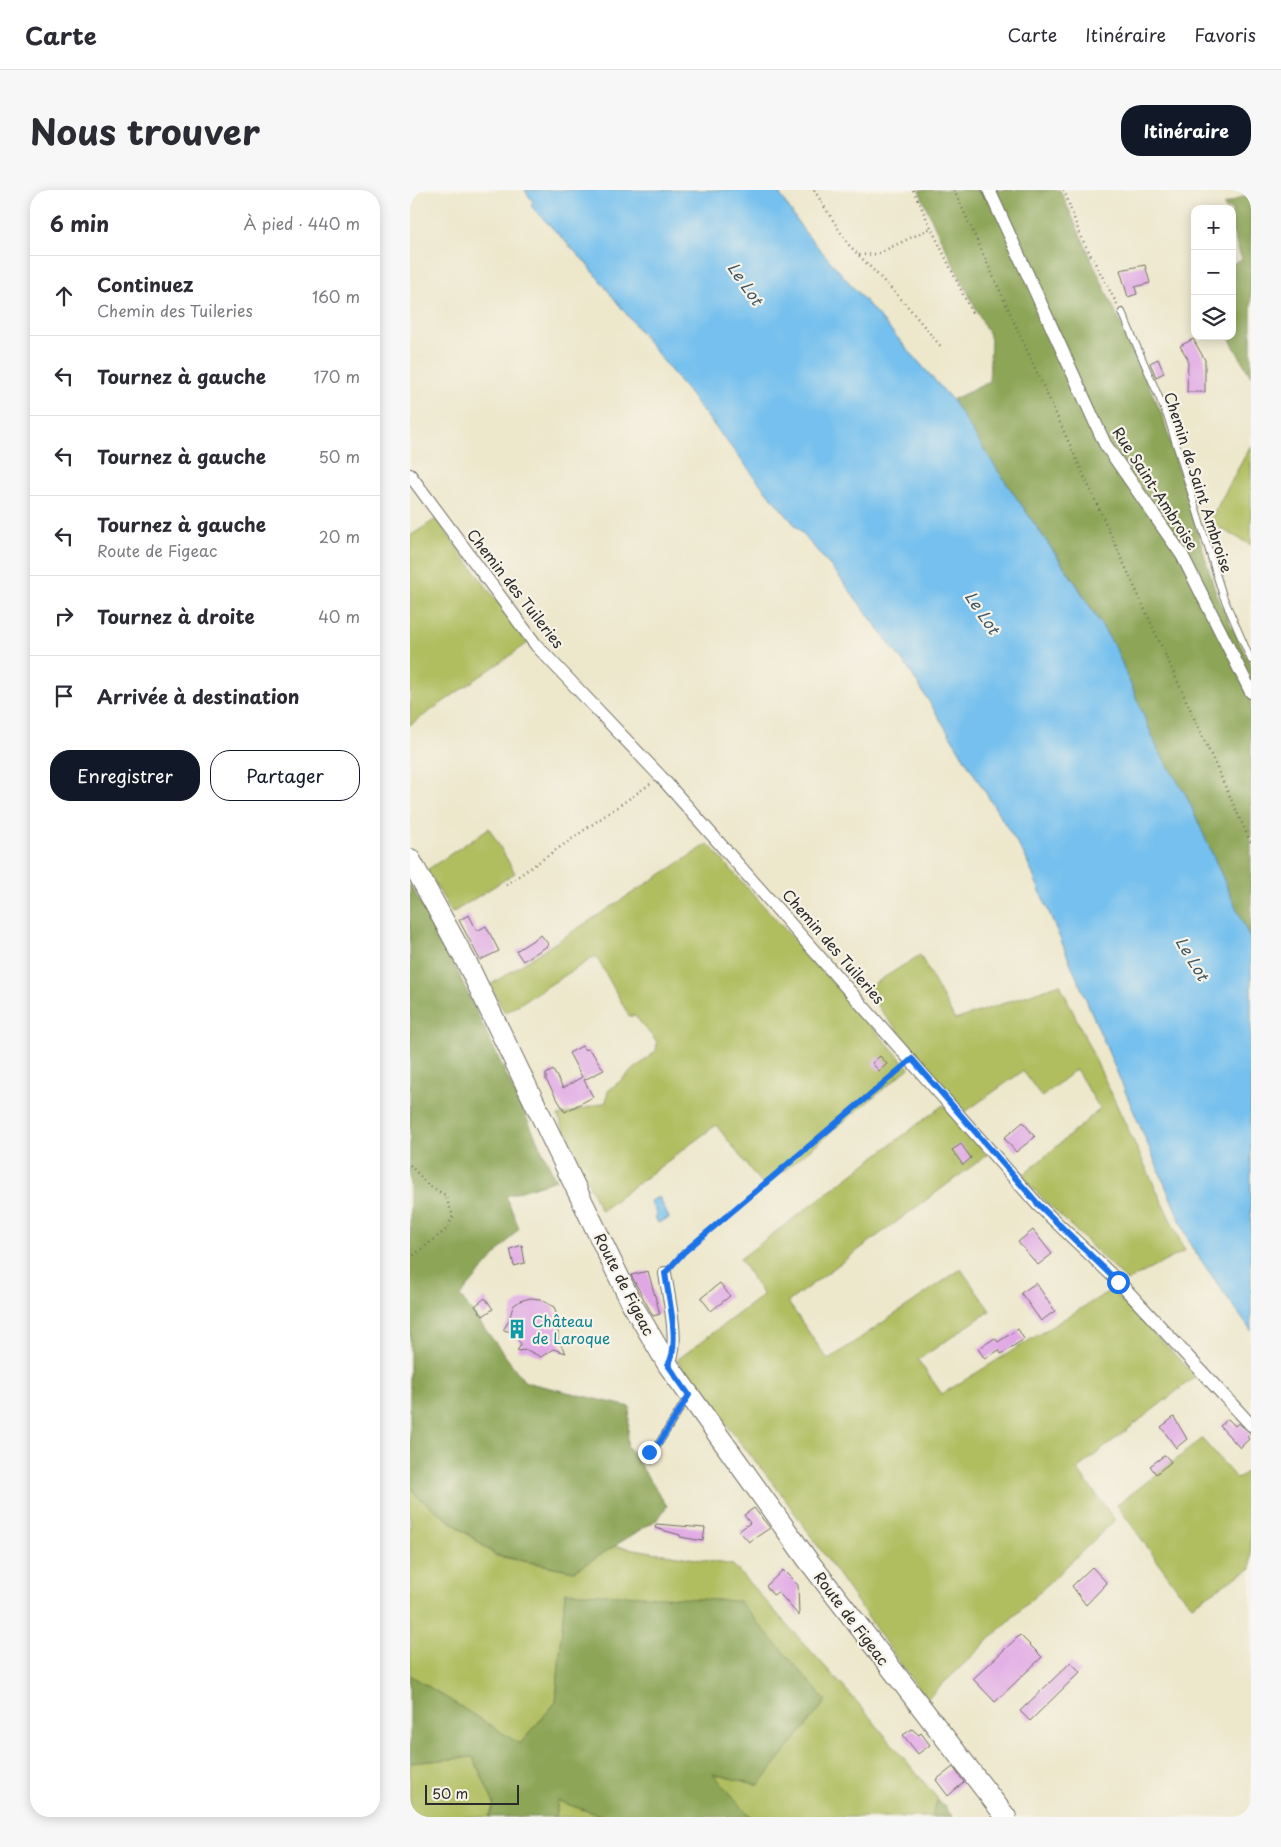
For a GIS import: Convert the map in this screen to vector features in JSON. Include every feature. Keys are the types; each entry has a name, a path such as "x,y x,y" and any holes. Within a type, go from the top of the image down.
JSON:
{"main road":[{"name":"Route de Figeac","path":"410,859 468,965 632,1304 668,1365 807,1559 1006,1817"}],"street":[{"name":"Rue Saint-Ambroise","path":"989,190 1106,444 1182,555 1251,692"},
{"name":"Chemin des Tuileries","path":"410,475 536,645 661,776 1038,1204 1118,1282 1251,1424"},
{"path":"665,1273 673,1328 672,1359 668,1365"}],"lane":[{"name":"Chemin de Saint Ambroise","path":"1122,312 1168,418 1223,596 1251,660"},
{"path":"649,1452 659,1443 689,1395"}],"path":[{"path":"814,190 848,244 904,302 942,348"},
{"path":"913,190 972,313"},
{"path":"954,190 1251,843"},
{"path":"1064,190 1080,235 1122,312"},
{"path":"858,255 877,254 931,228"},
{"path":"506,885 661,776"},
{"path":"665,1273 684,1252 912,1059"},
{"path":"410,1165 428,1185 445,1196 453,1216 448,1229 410,1258"}],"green space":[{"path":"919,190 1060,190 1163,417 1216,594 1251,666 1251,941 1186,795 1158,750 1116,649 1076,583 1000,474 952,400 989,382 991,339 934,225"},
{"path":"1251,193 1251,377 1230,340 1236,340 1236,262 1242,260 1236,242 1236,205 1224,205"},
{"path":"1251,445 1251,545 1209,522"},
{"path":"436,519 528,643 410,725 410,536"},
{"path":"489,828 515,873 452,913 427,870"},
{"path":"708,844 909,1068 764,1187 716,1125 601,1211 558,1116 606,1102 608,1091 656,1051 657,1042 635,1016 629,1016 596,956 505,1013 490,985"},
{"path":"410,884 449,954 556,1180 506,1196 519,1228 460,1296 525,1382 630,1407 627,1445 667,1506 658,1519 574,1571 496,1555 417,1496 410,1485"},
{"path":"920,955 955,1020 1060,984 1185,1251 1127,1281 1021,1177 1100,1109 1076,1069 1042,1097 1023,1071 965,1112 864,990"},
{"path":"943,1105 987,1155 788,1302 828,1360 961,1269 990,1311 918,1360 942,1394 1111,1290 1196,1376 1077,1469 1115,1520 926,1700 780,1492 688,1377 677,1360 763,1295 740,1259"},
{"path":"1202,1439 1237,1479 1251,1468 1251,1568 1192,1605 1179,1591 1117,1505"},
{"path":"410,1485 417,1496 496,1556 574,1571 615,1546 733,1565 858,1703 938,1799 931,1817 751,1817 712,1774 759,1784 565,1592 556,1702 520,1744 410,1675"},
{"path":"565,1592 739,1601 826,1701 759,1785 713,1774 751,1817 605,1817 558,1801 555,1817 489,1817 494,1804 473,1757 410,1763 410,1675 520,1744 556,1702"},
{"path":"473,1757 494,1804 489,1817 410,1817 410,1763"},
{"path":"938,1799 953,1817 931,1817"},
{"path":"558,1801 605,1817 555,1817"}],"water":[{"name":"Le Lot","path":"525,190 777,190 803,230 952,400 1000,474 1076,584 1116,649 1158,750 1186,795 1251,941 1251,1331 1191,1246 1025,856 910,671 838,575 765,490 587,264 531,206 533,202"},
{"path":"659,1197 669,1218 658,1223 655,1217 657,1215 650,1201"}],"building":[{"path":"1145,265 1150,283 1135,287 1137,294 1128,297 1120,270"},
{"path":"1194,340 1205,360 1205,392 1187,392 1188,359 1180,346"},
{"path":"1158,359 1164,373 1156,377 1150,363"},
{"path":"469,915 477,931 486,926 499,951 480,960 459,920"},
{"path":"541,935 549,945 523,961 516,951"},
{"path":"582,1046 593,1054 604,1070 584,1080 593,1097 565,1112 546,1080 546,1074 553,1070 563,1088 582,1077 569,1053"},
{"path":"880,1056 887,1064 879,1071 872,1063"},
{"path":"1023,1122 1035,1137 1016,1152 1004,1138"},
{"path":"961,1144 971,1158 963,1165 952,1150"},
{"path":"1033,1230 1052,1254 1038,1265 1018,1242"},
{"path":"522,1245 525,1263 514,1266 510,1249"},
{"path":"648,1271 660,1314 653,1316 631,1275"},
{"path":"720,1283 730,1296 711,1311 701,1298"},
{"path":"1036,1283 1055,1311 1041,1321 1021,1293"},
{"path":"485,1298 493,1309 483,1316 475,1306"},
{"name":"Château de Laroque","path":"530,1298 540,1299 554,1307 558,1319 558,1341 566,1353 553,1349 541,1357 527,1350 517,1351 521,1344 512,1332 503,1330 509,1321 513,1306 520,1301"},
{"path":"1018,1329 1024,1339 1001,1354 999,1350 985,1359 978,1349 995,1338 998,1342"},
{"path":"1174,1417 1187,1439 1176,1448 1161,1427"},
{"path":"1228,1419 1235,1426 1238,1423 1251,1433 1247,1436 1249,1439 1240,1448 1220,1426"},
{"path":"1165,1455 1171,1462 1156,1474 1150,1466"},
{"path":"754,1508 770,1528 749,1542 739,1531 750,1523 744,1515"},
{"path":"656,1524 705,1528 703,1541 680,1537 680,1535 655,1528"},
{"path":"1092,1567 1107,1583 1086,1605 1072,1586"},
{"path":"783,1570 798,1585 799,1616 778,1592 773,1595 766,1586"},
{"path":"1020,1635 1042,1657 995,1702 973,1679"},
{"path":"1071,1662 1080,1672 1030,1721 1020,1711"},
{"path":"912,1729 919,1735 921,1733 930,1745 918,1754 903,1735"},
{"path":"953,1767 964,1782 948,1796 936,1780"}],"place":[{"name":"Château de Laroque","path":"517,1329"}],"route":[{"path":"649,1452 659,1443 689,1395 668,1365 672,1359 673,1328 665,1273 684,1252 912,1059 1038,1204 1118,1282"}]}
